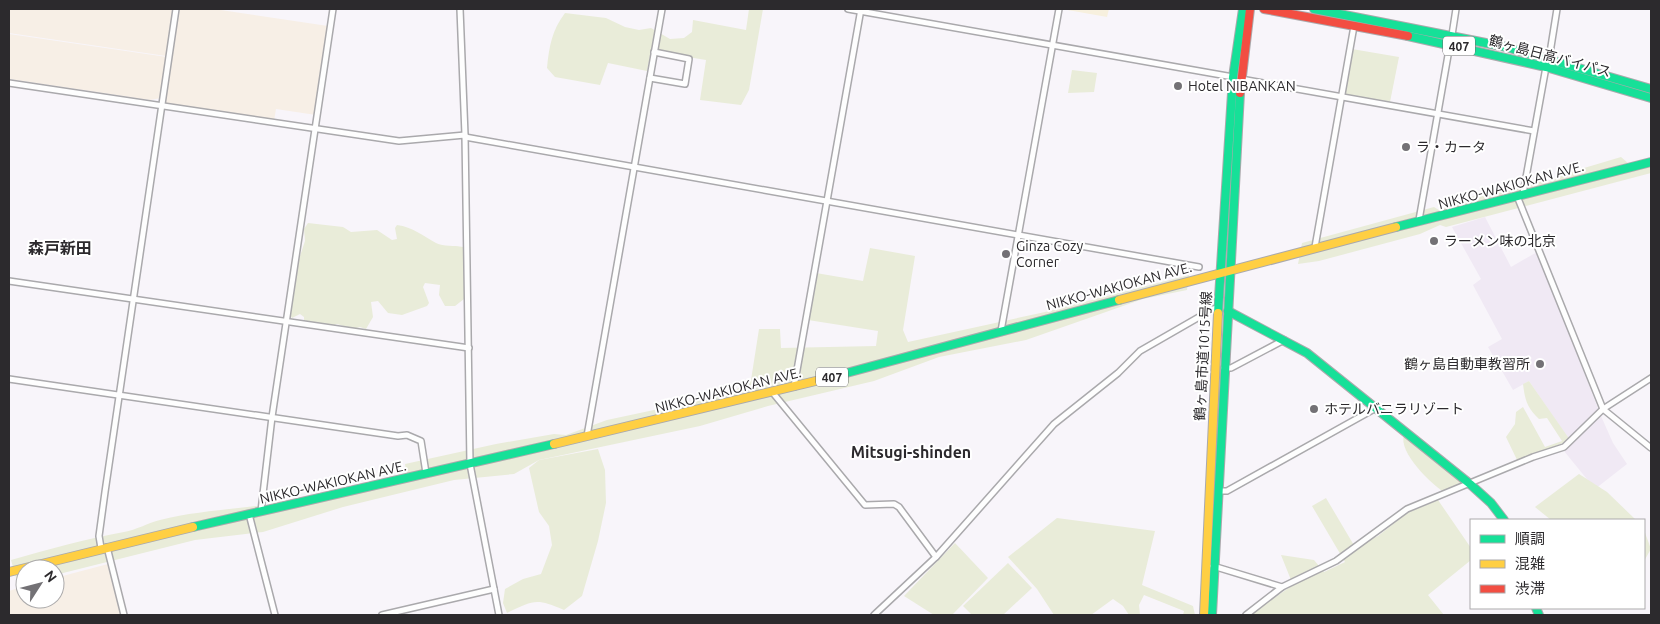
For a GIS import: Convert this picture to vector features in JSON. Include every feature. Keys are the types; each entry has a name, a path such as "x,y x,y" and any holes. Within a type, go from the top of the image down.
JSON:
{"main road":[{"name":"鶴ヶ島市道1015号線","path":"1204,615 1220,272 1243,9"},
{"name":"鶴ヶ島市道1015号線","path":"1212,615 1213,566 1228,311 1237,78 1250,9"},
{"name":"鶴ヶ島日高バイパス","path":"1264,9 1548,63 1651,98"},
{"name":"鶴ヶ島日高バイパス","path":"1314,9 1357,13 1452,35 1548,63 1651,89"},
{"name":"NIKKO-WAKIOKAN AVE.","path":"9,572 104,547 773,393 1315,247 1651,162"},
{"path":"1228,311 1308,353 1470,484 1491,503 1503,519"}],"street":[{"path":"124,615 100,536 176,9"},
{"path":"261,511 272,417 333,9"},
{"path":"460,9 465,136 470,464 499,615"},
{"path":"587,436 662,9"},
{"path":"848,9 1534,131"},
{"path":"1001,331 1059,9"},
{"path":"1452,35 1456,9"},
{"path":"1557,9 1548,63 1520,196 1604,409 1651,448"},
{"path":"794,387 861,10"},
{"path":"1315,247 1354,26"},
{"path":"1419,222 1450,44"},
{"path":"650,78 685,84 689,59 654,52"},
{"path":"9,84 398,140 465,136 1199,267"},
{"path":"9,281 469,348"},
{"path":"874,615 936,557 1054,424 1148,345 1213,308 1219,308"},
{"path":"1224,368 1231,368 1284,340"},
{"path":"1246,615 1282,587 1336,561 1407,509 1533,457 1564,447 1604,409 1651,378"},
{"path":"9,379 416,438 421,441 426,474"},
{"path":"773,393 865,506 894,504 899,507 936,557"},
{"path":"1218,491 1227,491 1376,408"},
{"path":"249,514 275,615"},
{"path":"1213,566 1282,587"},
{"path":"382,615 494,589"}],"shaded area":[{"path":"10,9 173,10 166,56 9,33"},
{"path":"178,9 214,9 328,26 316,115 276,109 274,121 164,104"},
{"path":"9,34 167,57 161,98 150,100 9,79"},
{"name":"鶴ヶ島自動車教習所","path":"1485,217 1511,267 1537,252 1601,416 1613,443 1627,464 1595,489 1564,451 1572,444 1529,381 1513,390 1488,347 1502,339 1473,285 1481,279 1452,227"},
{"path":"108,564 121,615 9,615 9,591 15,589 15,609 65,609 65,575"}],"green space":[{"path":"749,9 763,9 749,90 741,105 700,100 706,60 651,51 647,71 608,63 600,85 555,77 547,68 552,39 565,13 606,18 625,27 639,30 651,28 670,39 684,38 692,32 693,20 746,30"},
{"path":"1352,49 1399,57 1390,102 1344,94"},
{"path":"1072,70 1097,73 1094,92 1068,93"},
{"path":"1621,157 1635,169 1651,165 1651,173 1446,227 1440,225 1420,234 1319,261 1298,264 1302,243 1434,207 1442,212 1448,203 1541,179 1547,183 1564,174"},
{"path":"308,223 343,227 351,232 377,230 392,240 397,239 395,228 397,225 413,230 439,244 463,247 465,251 464,299 455,306 445,306 439,295 440,285 425,283 423,287 429,303 427,306 402,315 388,313 378,301 371,302 373,317 366,329 360,327 353,329 337,324 329,326 320,325 304,320 304,317 300,314 292,318 290,315 298,262 305,241 304,229"},
{"path":"870,248 915,256 903,330 908,342 1045,312 1189,275 1187,290 1143,299 1026,340 939,357 874,381 768,406 700,426 539,460 514,474 454,480 343,507 263,532 195,540 65,572 65,559 15,559 15,574 11,560 53,548 128,531 156,521 196,513 256,506 265,507 273,503 407,476 405,464 496,444 554,434 566,435 607,420 729,394 751,380 759,329 780,329 781,348 876,346 878,331 808,320 816,273 863,281"},
{"path":"1529,381 1570,440 1518,462 1506,437 1515,424 1516,412 1523,407 1545,447 1562,441 1547,418 1539,419 1529,407 1523,384"},
{"path":"1404,435 1463,483 1445,493 1439,489 1424,475 1411,458 1403,442"},
{"path":"598,449 605,470 606,503 598,541 582,596 564,610 541,602 535,602 523,605 507,613 503,603 505,589 523,579 541,574 552,545 549,526 539,512 529,468 539,460"},
{"path":"1579,474 1607,492 1635,519 1550,519 1535,507"},
{"path":"1326,498 1355,547 1378,536 1407,513 1438,500 1470,547 1470,561 1428,595 1444,615 1249,615 1293,585 1281,555 1314,560 1324,572 1345,562 1312,506"},
{"path":"1057,518 1155,531 1142,585 1193,606 1195,615 1183,615 1184,611 1144,595 1139,605 1140,615 1129,615 1123,606 1113,599 1091,615 1054,615 1037,589 1008,557"},
{"path":"1645,533 1651,549 1645,559"},
{"path":"955,543 988,578 952,615 934,615 904,596"},
{"path":"1008,563 1032,588 1003,615 972,615 963,606"}],"sand":[{"path":"1062,9 1109,9 1107,17"}],"traffic: fast":[{"path":"1218,313 1233,77 1243,9"},
{"path":"1314,9 1506,47 1651,89"},
{"path":"1408,36 1546,67 1651,98"},
{"path":"1212,615 1240,93"},
{"path":"1396,227 1651,162"},
{"path":"824,379 1119,300"},
{"path":"1228,311 1307,353 1470,484 1491,503 1503,519"},
{"path":"193,527 554,444"},
{"path":"1536,609 1539,615"}],"traffic: slow":[{"path":"1119,300 1396,227"},
{"path":"1204,615 1218,313"},
{"path":"554,444 824,379"},
{"path":"9,572 193,527"}],"traffic: jam":[{"path":"1240,93 1250,9"},
{"path":"1264,9 1408,36"}],"place":[{"name":"Hotel NIBANKAN","path":"1178,86"},
{"name":"ラ・カータ","path":"1406,147"},
{"name":"ラーメン味の北京","path":"1434,241"},
{"name":"Ginza Cozy Corner","path":"1006,254"},
{"name":"鶴ヶ島自動車教習所","path":"1540,364"},
{"name":"ホテルバニラリゾート","path":"1314,409"}],"district":[{"name":"森戸新田","path":"60,248"},
{"name":"Mitsugi-shinden","path":"911,452"}]}
